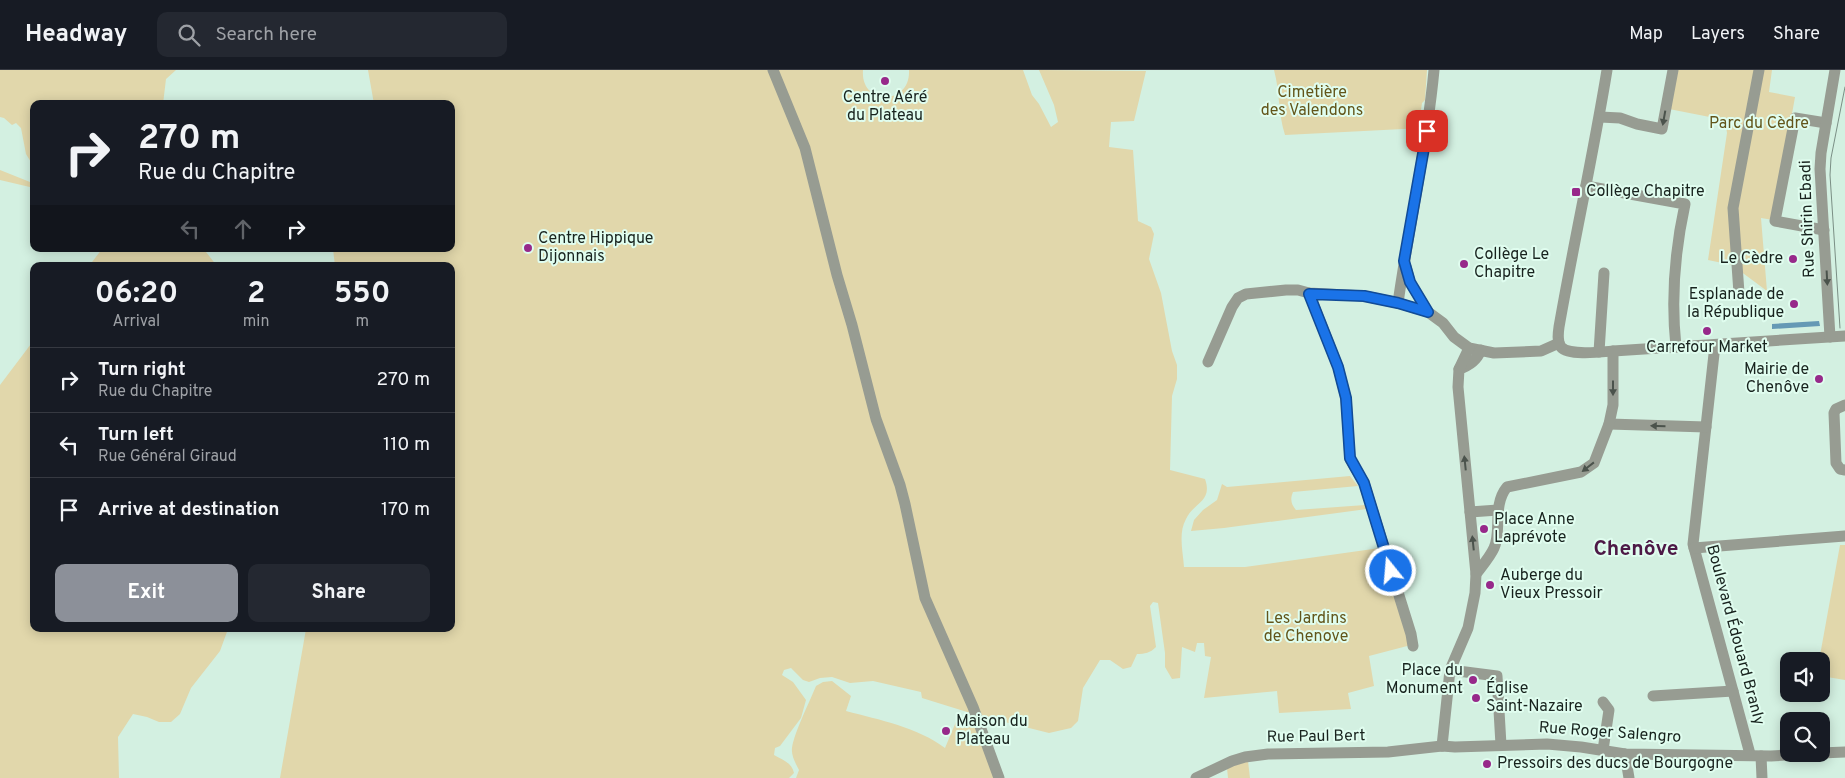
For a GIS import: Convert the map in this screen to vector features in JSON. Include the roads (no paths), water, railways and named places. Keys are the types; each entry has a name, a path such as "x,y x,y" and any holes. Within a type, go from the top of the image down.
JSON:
{"street":[{"path":"773,70 805,148 876,419 900,485 925,598 973,707 999,778"},
{"path":"1398,303 1431,112 1434,70"},
{"path":"1607,70 1600,116 1559,327 1559,343 1564,349 1599,352 1845,336"},
{"path":"1600,116 1620,118 1636,124 1662,129 1673,70"},
{"path":"1739,293 1733,208 1759,70"},
{"name":"Rue Shirin Ebadi","path":"1830,337 1820,169 1835,70"},
{"path":"1824,230 1774,221 1795,118 1826,124"},
{"path":"1586,186 1685,204 1680,226 1674,282 1676,347"},
{"path":"1404,261 1410,282 1428,312 1442,323 1454,337 1469,348 1494,353 1542,351 1559,343"},
{"path":"1599,352 1604,273"},
{"path":"1208,362 1232,307 1238,298 1246,294 1261,291 1298,290 1309,294 1364,296 1428,312"},
{"path":"1309,294 1338,367 1346,398 1350,458 1364,483 1411,634 1413,646"},
{"name":"Boulevard Édouard Branly","path":"1715,345 1693,544 1733,691 1756,755 1762,778"},
{"path":"1442,746 1450,670 1468,628 1475,593 1476,574 1458,387 1460,369 1469,348"},
{"path":"1460,369 1467,367 1481,350"},
{"path":"1476,574 1495,547 1498,510 1503,492 1507,487 1581,472 1588,469 1594,463 1609,424 1613,406 1613,351"},
{"path":"1845,405 1836,409 1834,413 1836,463 1840,469 1845,470"},
{"path":"1609,424 1706,427"},
{"path":"1470,512 1498,510"},
{"path":"1694,548 1845,536"},
{"path":"1450,670 1497,676 1501,745"},
{"path":"1653,696 1733,691"},
{"path":"1603,702 1609,710 1603,750"},
{"name":"Rue Roger Salengro","path":"1442,746 1547,744 1625,754 1780,755"},
{"name":"Rue Paul Bert","path":"1196,778 1219,766 1246,757 1287,753 1388,752 1442,746"},
{"path":"1830,753 1845,752"},
{"path":"1625,754 1629,778"}],"water":[{"path":"1819,321 1820,326 1772,329 1772,324"}],"tram line":[{"path":"1840,328 1830,175 1831,158 1845,87"}],"place":[{"name":"Centre Aéré du Plateau","path":"885,81"},
{"name":"Collège Chapitre","path":"1576,192"},
{"name":"Centre Hippique Dijonnais","path":"528,248"},
{"name":"Le Cèdre","path":"1793,259"},
{"name":"Collège Le Chapitre","path":"1464,264"},
{"name":"Esplanade de la République","path":"1794,304"},
{"name":"Carrefour Market","path":"1707,331"},
{"name":"Mairie de Chenôve","path":"1819,379"},
{"name":"Place Anne Laprévote","path":"1484,529"},
{"name":"Auberge du Vieux Pressoir","path":"1490,585"},
{"name":"Place du Monument","path":"1473,680"},
{"name":"Église Saint-Nazaire","path":"1476,698"},
{"name":"Maison du Plateau","path":"946,731"},
{"name":"Pressoirs des ducs de Bourgogne","path":"1487,764"}],"district":[{"name":"Chenôve","path":"1636,549"}],"park label":[{"name":"Cimetière des Valendons","path":"1312,102"},
{"name":"Parc du Cèdre","path":"1759,124"},
{"name":"Les Jardins de Chenove","path":"1306,628"}]}
